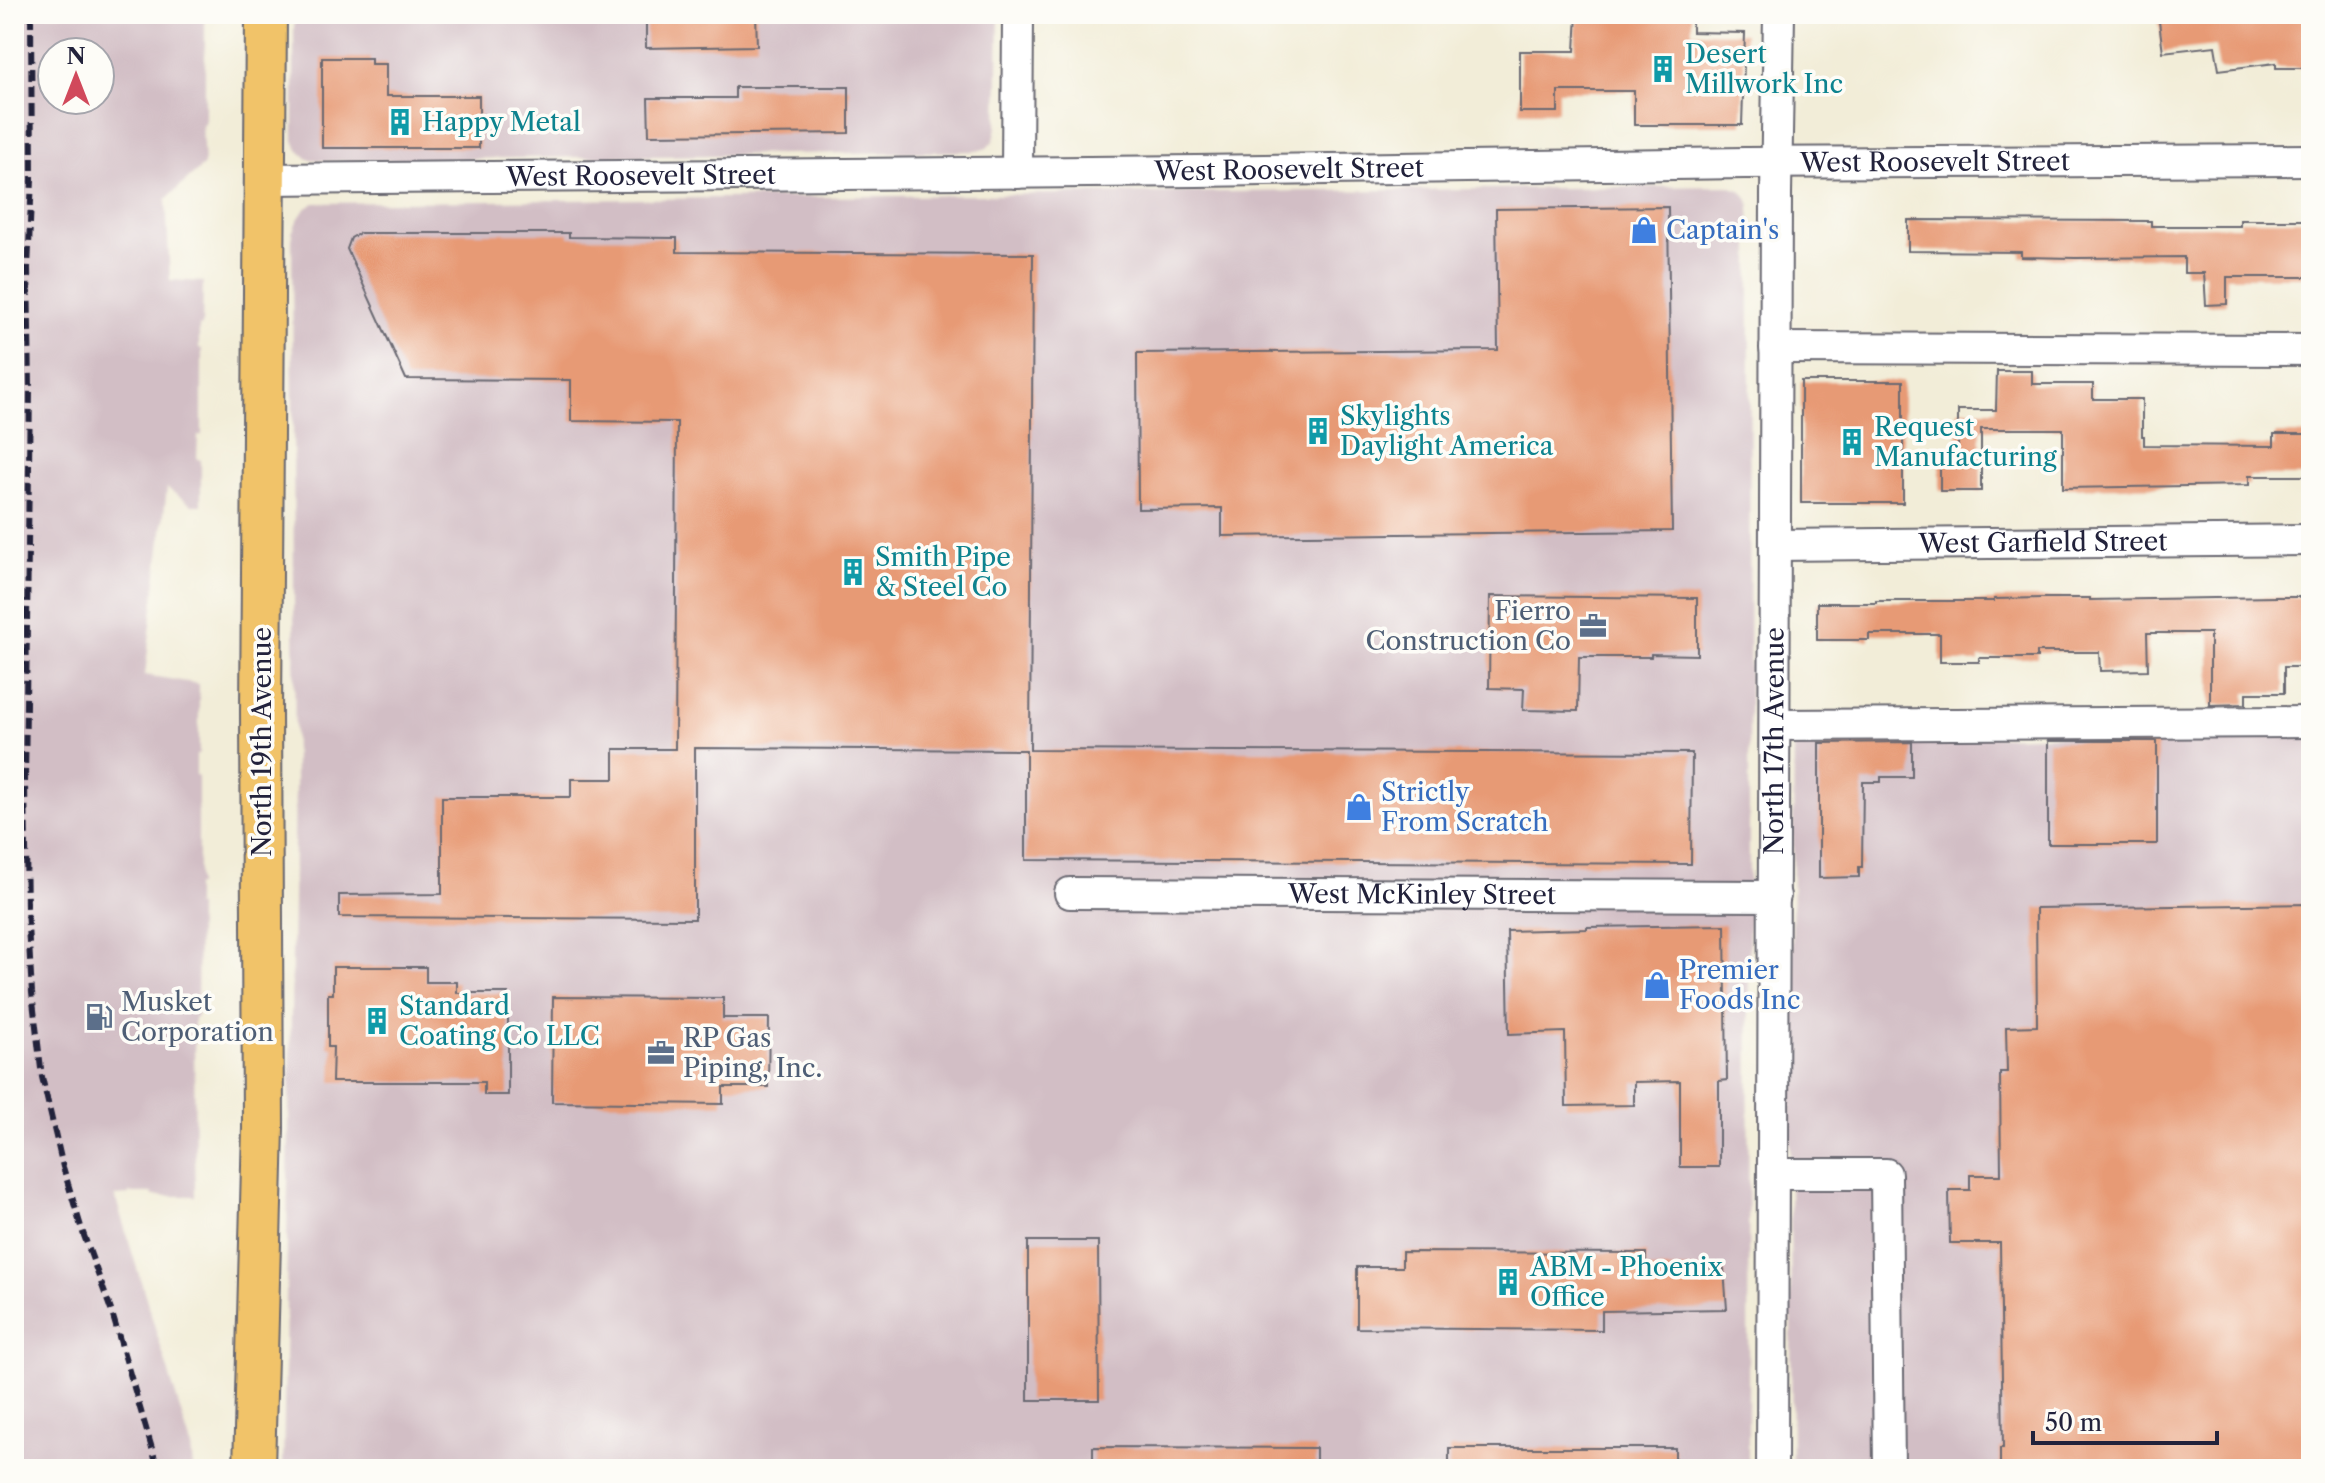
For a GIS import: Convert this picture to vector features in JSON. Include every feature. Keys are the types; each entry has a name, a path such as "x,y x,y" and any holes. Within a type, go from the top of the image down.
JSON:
{"main road":[{"name":"North 19th Avenue","path":"254,1469 263,1128 261,712 266,14"}],"street":[{"path":"1017,173 1018,14"},
{"name":"North 17th Avenue","path":"1772,1469 1779,14"},
{"name":"West Roosevelt Street","path":"265,179 2311,160"},
{"path":"1775,348 2311,350"},
{"name":"West Garfield Street","path":"1775,545 2311,540"},
{"path":"1776,725 2311,722"},
{"name":"West McKinley Street","path":"1070,893 1775,896"},
{"path":"1773,1174 1886,1174 1889,1469"}],"shaded area":[{"name":"Musket Corporation","path":"14,14 205,15 204,165 166,199 170,280 203,282 202,326 199,327 202,435 198,436 197,459 201,460 201,505 192,505 167,488 145,675 199,684 199,754 196,755 195,1196 129,1193 115,1196 191,1446 193,1469 14,1469"},
{"path":"294,14 999,14 997,127 994,140 987,148 977,151 308,159 298,150 294,140"},
{"path":"1728,186 1740,190 1750,205 1748,1469 283,1469 295,786 292,233 305,209 315,203"},
{"path":"2311,734 2311,1469 1792,1469 1790,1175 1794,738"}],"building":[{"path":"646,14 756,14 757,46 646,48"},
{"path":"1577,14 1692,14 1692,32 1745,33 1742,125 1634,125 1634,91 1558,91 1558,112 1520,112 1520,51 1575,51"},
{"path":"2158,14 2311,14 2311,68 2276,68 2276,63 2219,70 2215,46 2163,52"},
{"name":"Happy Metal","path":"322,58 371,58 371,64 386,64 386,96 479,96 479,148 322,148"},
{"path":"735,87 849,87 849,133 649,135 648,98 735,98"},
{"path":"1668,207 1672,531 1222,536 1222,508 1138,509 1137,353 1498,350 1496,209"},
{"path":"1908,220 2151,221 2151,226 2240,226 2240,220 2311,220 2311,277 2227,277 2227,304 2206,305 2204,273 2184,273 2184,257 2021,257 2021,252 1908,251"},
{"name":"Smith Pipe & Steel Co","path":"360,233 569,233 569,237 677,238 677,252 1033,254 1030,750 1692,753 1691,864 1026,860 1026,750 695,748 695,919 339,917 339,895 442,894 442,797 571,797 571,779 614,779 614,749 675,749 677,422 571,421 571,380 406,379 347,249 351,238"},
{"path":"1997,371 2032,371 2032,384 2093,384 2093,399 2142,399 2144,445 2274,446 2274,434 2311,434 2311,476 2249,476 2249,485 2063,488 2063,429 1981,429 1981,491 1940,491 1940,464 1958,464 1958,410 1996,410"},
{"name":"Request Manufacturing","path":"1801,381 1903,381 1903,503 1801,503"},
{"name":"Fierro Construction Co","path":"1490,596 1697,598 1697,655 1579,657 1578,711 1523,710 1524,689 1489,688"},
{"path":"2311,597 2311,667 2284,667 2284,693 2246,693 2246,704 2210,705 2210,633 2147,633 2148,670 2100,671 2099,652 2037,652 2037,658 1940,662 1940,634 1869,634 1869,640 1817,640 1817,603"},
{"path":"2048,741 2157,741 2157,844 2048,844"},
{"path":"1912,742 1912,777 1881,777 1881,782 1863,782 1862,867 1859,867 1859,877 1819,878 1819,743"},
{"path":"2311,904 2311,1469 2000,1469 2000,1448 2003,1448 2000,1243 1950,1243 1949,1190 1970,1190 1970,1175 2001,1175 2000,1072 2007,1072 2006,1027 2037,1026 2036,908"},
{"name":"Premier Foods Inc","path":"1725,925 1727,1080 1719,1081 1719,1167 1680,1167 1680,1081 1634,1082 1634,1105 1566,1106 1565,1032 1509,1034 1507,931"},
{"path":"333,967 426,967 426,982 457,982 457,993 508,993 508,1095 484,1095 484,1082 332,1082 333,1047 328,1047 328,994 333,994"},
{"name":"RP Gas Piping, Inc.","path":"553,997 723,998 723,1018 769,1018 768,1087 723,1087 723,1104 552,1102"},
{"path":"1028,1241 1098,1241 1099,1400 1028,1400"},
{"name":"ABM - Phoenix Office","path":"1402,1252 1646,1253 1646,1269 1724,1269 1727,1309 1602,1311 1602,1330 1357,1328 1357,1267 1402,1267"},
{"path":"1093,1447 1316,1448 1316,1469 1093,1469"},
{"path":"1449,1448 1675,1448 1675,1469 1449,1469"}],"railway":[{"path":"31,14 25,783 32,993 42,1077 63,1167 112,1313 158,1469"}],"place":[{"name":"Desert Millwork Inc","path":"1663,69"},
{"name":"Happy Metal","path":"400,122"},
{"name":"Captain's","path":"1644,230"},
{"name":"Skylights Daylight America","path":"1318,431"},
{"name":"Request Manufacturing","path":"1852,442"},
{"name":"Smith Pipe & Steel Co","path":"853,572"},
{"name":"Fierro Construction Co","path":"1593,626"},
{"name":"Strictly From Scratch","path":"1359,807"},
{"name":"Premier Foods Inc","path":"1657,985"},
{"name":"Musket Corporation","path":"99,1017"},
{"name":"Standard Coating Co LLC","path":"377,1021"},
{"name":"RP Gas Piping, Inc.","path":"661,1053"},
{"name":"ABM - Phoenix Office","path":"1508,1282"}]}
